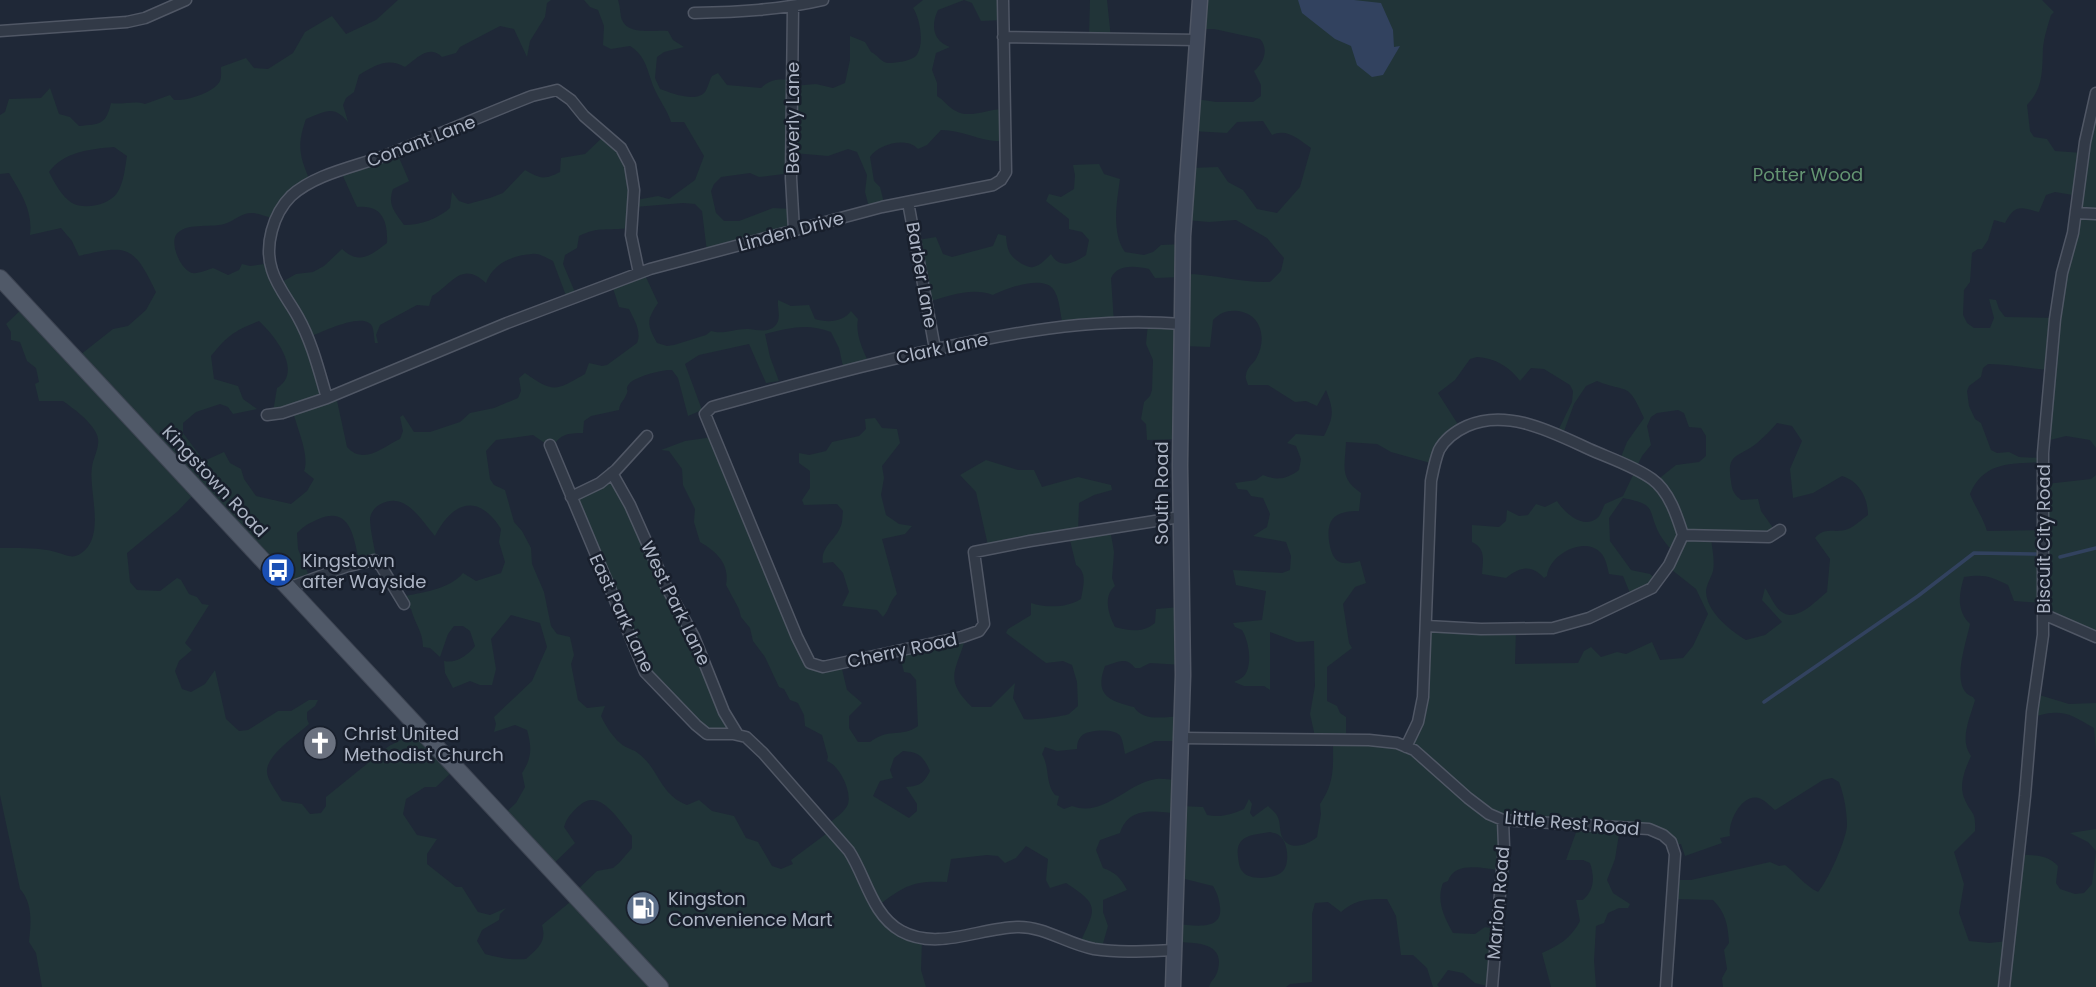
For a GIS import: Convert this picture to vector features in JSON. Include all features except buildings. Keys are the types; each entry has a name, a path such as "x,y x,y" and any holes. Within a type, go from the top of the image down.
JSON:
{"main road":[{"name":"Kingstown Road","path":"0,278 660,987"}],"street":[{"path":"0,31 127,22 145,18 186,0"},
{"path":"694,13 793,7 823,0"},
{"name":"Linden Drive","path":"267,415 282,413 327,398 507,323 639,273 794,230 908,202 993,185 1001,180 1006,172 1003,0"},
{"name":"South Road","path":"1173,987 1183,675 1180,517 1184,222 1200,0"},
{"name":"Beverly Lane","path":"793,7 791,178 794,230"},
{"path":"1003,37 1198,40"},
{"name":"Conant Lane","path":"327,398 313,351 299,318 272,271 270,254 270,239 281,208 293,194 312,182 532,96 557,90 621,148 629,165 634,190 631,235 639,273"},
{"name":"Biscuit City Road","path":"2004,987 2032,712 2043,635 2043,453 2047,406 2062,272 2073,233 2085,142 2096,93"},
{"name":"Barber Lane","path":"908,202 935,349"},
{"path":"2076,213 2096,214"},
{"name":"Clark Lane","path":"708,411 712,407 899,356 1065,325 1159,322 1183,324"},
{"name":"Cherry Road","path":"708,411 705,414 706,422 797,638 810,663 822,667 979,631 984,624 974,552 1180,517"},
{"path":"1406,747 1418,722 1423,697 1429,504 1435,464 1440,449 1450,436 1479,421 1511,419 1578,443 1653,480 1673,508 1683,535 1669,565 1652,588 1589,618 1553,628 1427,626"},
{"path":"571,497 600,483 647,436"},
{"name":"East Park Lane","path":"550,445 645,672 707,734 738,735"},
{"name":"West Park Lane","path":"612,473 694,638 724,712 738,735"},
{"path":"1683,535 1769,537 1780,530"},
{"path":"288,588 345,567 374,560 381,566 404,604"},
{"path":"2043,614 2096,637"},
{"path":"738,735 746,737 763,753 849,851 877,908 888,922 902,932 919,938 937,939 1016,927 1037,929 1093,949 1174,950"},
{"name":"Little Rest Road","path":"1181,738 1369,740 1397,743 1414,750 1436,772 1489,814 1503,820 1649,829 1663,835 1671,842 1675,854 1666,987"},
{"name":"Marion Road","path":"1492,987 1504,846 1503,820"}],"green space":[{"name":"Potter Wood","path":"398,0 551,0 547,3 545,17 530,41 527,57 514,29 500,26 460,47 456,53 442,57 428,52 405,67 387,62 359,75 354,92 346,98 343,105 348,122 333,111 306,119 300,145 311,183 276,219 249,213 224,224 191,227 180,231 176,235 174,245 188,271 197,273 213,268 228,275 239,270 242,264 250,266 271,263 280,283 296,274 313,272 324,266 342,249 354,257 370,255 387,243 385,221 378,211 372,208 357,207 342,174 397,153 409,181 393,189 391,200 404,225 423,223 445,212 450,208 452,192 459,201 468,204 503,193 525,170 542,177 555,175 560,172 561,158 585,154 605,135 622,149 636,200 658,196 669,199 695,180 704,156 684,122 671,122 646,65 636,50 630,46 611,49 603,45 604,26 598,10 590,7 584,0 618,0 621,17 629,27 642,31 668,31 673,40 684,47 664,52 657,57 655,78 660,89 677,95 696,97 705,92 712,76 718,73 727,85 761,88 771,81 791,80 793,86 816,84 833,88 845,83 850,60 850,36 865,42 871,52 886,63 907,60 916,56 921,39 913,8 923,0 964,0 938,10 936,15 936,36 950,47 936,53 932,70 937,83 937,96 961,113 973,114 1003,109 1005,141 941,130 927,145 918,149 900,142 879,148 870,157 874,181 880,187 885,207 870,211 865,192 867,175 857,152 848,149 828,156 793,153 792,173 759,177 750,173 721,177 711,191 716,213 724,221 739,221 773,208 792,209 795,227 707,252 702,211 695,204 635,207 629,228 586,233 579,236 577,248 565,255 563,264 577,297 568,301 553,261 537,254 525,255 498,266 486,283 478,276 470,274 458,276 432,296 429,306 417,305 380,325 376,335 378,343 375,343 372,326 360,321 342,324 309,337 325,393 336,396 347,447 360,455 367,455 400,439 403,431 400,417 403,415 414,432 430,432 460,422 470,413 494,408 518,398 521,391 519,378 525,373 542,384 555,387 585,374 589,363 607,365 637,343 638,339 633,317 629,309 619,307 612,285 644,273 658,303 651,314 650,327 657,343 667,346 706,335 711,331 769,330 778,320 778,300 791,306 809,305 815,319 820,320 840,319 851,311 858,319 862,348 870,365 844,371 839,348 831,332 822,329 798,327 765,334 779,381 766,383 749,344 699,355 685,364 702,410 688,416 678,378 672,370 662,371 632,381 619,410 591,416 584,421 583,433 565,435 552,448 533,435 496,440 486,451 490,479 494,485 505,490 514,522 531,548 532,564 544,592 551,626 557,634 570,637 574,655 571,664 578,700 587,708 605,706 601,716 611,732 620,743 646,760 665,788 678,801 687,805 699,800 712,811 734,816 746,838 758,842 772,866 781,869 793,864 791,860 830,831 828,824 842,813 848,804 848,792 840,773 827,761 822,735 805,726 804,715 798,703 790,700 784,689 779,687 765,657 753,641 750,628 741,617 726,585 726,571 721,559 700,542 694,522 695,509 683,485 682,469 669,451 661,450 685,441 713,437 810,662 841,665 847,690 862,703 849,716 849,728 858,742 870,742 877,737 912,730 918,726 916,680 910,673 904,672 899,652 966,637 954,674 957,689 972,707 991,707 1015,683 1013,698 1024,719 1066,715 1078,706 1077,682 1072,665 1063,661 1046,663 1006,633 1031,615 1031,603 1056,606 1081,599 1083,576 1076,565 1069,536 989,550 976,492 960,475 986,460 1018,470 1034,470 1042,487 1078,477 1111,485 1112,490 1079,503 1078,533 1110,529 1114,552 1112,578 1115,586 1108,600 1112,622 1115,627 1141,630 1155,623 1156,609 1180,607 1183,665 1150,663 1135,668 1122,661 1105,666 1101,684 1111,699 1134,707 1143,715 1155,718 1180,716 1181,741 1155,741 1125,754 1122,739 1118,734 1098,731 1082,736 1077,749 1057,751 1045,747 1042,754 1050,786 1055,795 1059,796 1057,805 1064,809 1072,806 1095,807 1145,782 1167,779 1179,781 1180,806 1203,807 1207,815 1222,816 1244,809 1249,799 1253,817 1268,806 1274,812 1279,819 1285,842 1299,846 1317,837 1320,804 1332,774 1333,742 1316,741 1310,714 1315,686 1314,641 1297,642 1270,632 1270,690 1264,686 1244,686 1234,682 1244,676 1249,660 1248,646 1242,630 1233,623 1262,620 1266,591 1236,585 1233,570 1282,573 1290,570 1291,556 1286,542 1253,536 1267,527 1270,514 1263,498 1251,496 1247,490 1238,489 1235,483 1256,480 1263,475 1282,478 1299,470 1301,459 1296,446 1287,443 1296,434 1324,436 1332,413 1326,390 1317,406 1306,401 1295,402 1268,385 1248,385 1247,372 1260,350 1260,328 1246,313 1227,312 1213,320 1210,347 1184,346 1180,439 1147,440 1146,424 1141,419 1144,402 1152,390 1153,360 1146,344 1148,324 1183,324 1181,277 1155,278 1149,269 1122,268 1111,278 1114,323 1063,325 1057,296 1051,286 1044,283 1026,284 993,295 960,293 928,302 918,240 936,237 943,254 952,257 993,246 998,234 1006,236 1011,255 1029,267 1038,265 1051,254 1059,262 1067,264 1077,260 1086,255 1089,240 1082,232 1069,229 1069,219 1046,201 1049,194 1061,197 1074,189 1073,165 1099,164 1104,174 1120,179 1116,226 1125,252 1144,255 1161,245 1184,244 1185,274 1270,282 1281,271 1284,258 1267,238 1236,220 1186,220 1190,168 1218,167 1228,182 1243,190 1257,209 1277,213 1300,187 1311,148 1288,134 1272,135 1263,121 1237,122 1227,133 1192,131 1196,99 1253,102 1261,96 1261,85 1254,71 1263,60 1265,51 1260,39 1214,29 1200,29 1201,0 2042,0 2054,12 2044,40 2042,71 2037,92 2027,105 2030,131 2034,137 2047,139 2055,151 2083,153 2096,113 2096,448 2090,440 2066,436 2046,441 2050,370 1988,364 1983,368 1981,377 1969,386 1967,391 1969,406 1975,419 1981,423 1991,450 1997,453 2009,452 2019,457 2043,458 2042,462 2009,464 1990,470 1976,483 1970,494 1987,531 2043,530 2046,484 2091,479 2096,475 2096,637 2047,617 2043,603 2014,601 2008,585 2002,582 1982,576 1964,577 1960,602 1962,613 1970,624 1960,676 1966,692 1975,700 1966,736 1971,756 1962,789 1974,816 1975,831 1954,852 1964,884 1959,913 1969,941 1989,943 2008,941 2021,855 2041,856 2054,862 2058,866 2056,883 2060,889 2075,894 2084,893 2092,884 2096,851 2096,987 1723,987 1722,978 1727,969 1724,950 1729,943 1724,915 1713,900 1675,899 1676,880 1691,880 1770,862 1779,866 1785,865 1818,892 1836,860 1847,826 1841,787 1839,782 1832,778 1823,780 1775,810 1761,799 1748,799 1734,816 1730,836 1720,838 1722,843 1685,856 1681,844 1674,845 1665,837 1620,828 1615,859 1607,880 1613,893 1630,904 1628,908 1619,908 1608,913 1604,923 1596,926 1596,987 1551,987 1542,953 1560,944 1573,932 1580,921 1576,900 1583,900 1591,888 1593,874 1590,863 1583,860 1566,860 1578,827 1507,820 1501,870 1463,868 1443,883 1441,903 1453,933 1475,934 1485,927 1496,929 1491,987 1475,983 1463,973 1448,970 1437,985 1439,987 1433,987 1427,968 1413,955 1401,955 1396,916 1387,899 1374,899 1352,904 1341,912 1328,902 1315,903 1312,914 1312,982 1290,984 1286,987 1209,987 1217,973 1218,955 1208,946 1176,942 1176,924 1212,924 1220,915 1218,896 1213,886 1177,877 1178,814 1143,812 1129,818 1120,833 1100,840 1096,850 1103,868 1117,876 1127,890 1103,900 1103,912 1108,926 1102,947 1080,943 1092,914 1090,902 1066,883 1050,888 1046,880 1048,859 1026,846 1016,858 1005,863 998,856 987,855 951,859 947,882 917,883 902,889 878,906 878,909 922,940 921,970 926,987 42,987 36,953 29,942 29,907 20,889 0,795 0,548 37,549 72,556 80,554 88,547 95,526 91,477 98,440 89,422 63,401 39,401 35,384 39,382 36,368 27,361 20,342 11,340 11,332 6,324 25,306 75,359 113,329 128,326 146,310 156,292 142,265 128,252 109,250 79,256 72,241 61,228 30,235 30,218 22,195 9,173 0,174 0,115 5,112 9,99 41,98 50,88 59,114 70,117 79,126 97,124 107,116 111,103 145,104 170,95 174,100 179,100 203,94 219,82 221,67 246,58 254,68 268,69 293,53 305,32 332,16 346,34 376,20","holes":["114,147 127,156 121,185 108,201 90,206 77,205 65,197 49,172 69,156","2055,192 2079,196 2055,318 2005,317 1996,300 1989,299 1994,318 1990,328 1974,328 1967,323 1963,315 1964,290 1970,282 1972,253 1982,249 1988,240 1994,220 2005,223 2019,208 2039,212 2046,195","259,321 272,335 287,363 288,372 285,381 277,388 273,412 293,412 304,450 304,471 314,479 307,491 291,504 256,496 244,479 241,469 230,463 224,452 204,461 183,433 183,423 196,412 220,404 228,407 233,414 257,409 243,399 238,386 214,379 211,356 227,338","1477,357 1502,364 1520,381 1531,368 1544,369 1570,385 1573,391 1572,402 1556,435 1563,434 1574,404 1586,386 1597,381 1630,393 1644,418 1627,442 1619,462 1635,471 1623,496 1605,504 1596,519 1591,522 1579,521 1557,501 1545,507 1536,504 1528,515 1519,516 1507,510 1506,521 1499,527 1472,525 1472,542 1480,548 1483,555 1482,574 1506,578 1516,571 1530,569 1544,578 1560,555 1576,547 1585,546 1602,554 1609,574 1623,576 1632,598 1658,581 1650,574 1631,570 1610,541 1609,518 1623,498 1642,503 1650,509 1660,535 1675,554 1672,570 1696,589 1708,614 1693,646 1683,658 1660,660 1652,642 1626,654 1617,652 1601,657 1591,647 1584,651 1578,663 1515,664 1516,630 1429,627 1419,722 1404,747 1346,739 1346,717 1340,713 1337,706 1327,701 1327,667 1352,648 1343,604 1355,587 1366,583 1360,561 1338,561 1332,554 1329,541 1331,521 1339,514 1359,511 1361,493 1346,477 1346,442 1377,444 1391,452 1434,464 1459,426 1438,393 1455,380 1470,359","1678,410 1684,413 1689,427 1701,428 1706,436 1706,456 1699,462 1676,465 1656,481 1635,470 1651,445 1647,426 1651,417 1657,413","1777,423 1792,426 1802,441 1790,469 1793,498 1813,493 1842,476 1858,486 1866,502 1868,515 1850,528 1823,532 1815,538 1830,559 1827,592 1800,613 1788,615 1777,608 1765,588 1762,600 1782,622 1765,635 1746,640 1720,620 1710,606 1706,591 1714,567 1711,538 1776,532 1761,511 1758,499 1741,500 1732,487 1732,460 1757,443","197,491 293,586 309,576 298,549 297,533 321,518 331,516 345,521 353,535 359,561 376,557 370,518 379,505 388,501 397,501 411,508 435,536 449,515 457,509 474,506 483,510 501,529 499,542 505,562 501,573 476,581 463,573 443,587 401,597 411,609 423,647 430,648 440,657 448,634 454,626 463,626 470,631 475,646 457,660 444,661 445,673 453,688 470,681 480,685 492,685 496,669 491,639 511,615 540,623 547,647 532,681 494,717 494,732 515,725 527,730 530,747 528,762 522,773 525,787 516,803 502,816 550,867 575,843 564,827 572,812 587,801 602,803 616,815 632,836 632,848 613,868 597,871 574,893 575,898 542,925 542,940 526,959 485,954 477,941 482,930 499,920 500,914 506,908 490,915 478,912 462,887 456,887 427,864 427,854 437,839 417,835 403,814 406,799 425,787 436,787 455,769 413,727 401,740 389,746 326,797 326,806 321,813 310,814 302,804 282,801 268,777 269,764 272,757 309,724 307,712 318,700 309,700 291,711 278,711 248,730 239,731 226,719 215,670 205,684 191,692 182,689 175,671 179,661 192,650 185,643 209,605 202,604 197,597 189,594 177,578 160,591 137,590 130,582 127,553 178,511","903,751 920,756 930,771 921,783 906,787 917,804 917,811 909,818 873,796 880,781 893,778 890,770 894,758","1270,832 1283,839 1287,858 1285,868 1280,874 1263,878 1251,877 1243,872 1239,865 1239,844 1251,835"]},
{"path":"964,0 1004,0 1004,20 981,21 972,3"},
{"path":"1090,0 1107,0 1111,38 1089,37"},
{"path":"875,418 882,428 897,429 900,443 882,466 884,478 881,495 886,515 899,524 912,526 905,534 882,539 897,594 883,617 877,610 842,606 849,592 843,573 833,562 823,563 823,558 825,549 841,526 843,511 837,504 804,505 802,500 810,488 810,471 799,463 799,453 809,455 826,451 832,442 859,436 866,429 865,419"},
{"path":"612,473 738,735 707,734 645,672 571,497"},
{"path":"2036,694 2069,704 2096,703 2096,752 2094,728 2077,718 2058,713 2032,717"},
{"path":"2096,829 2096,851 2088,842 2070,833"}],"water":[{"path":"1298,0 1381,3 1393,30 1394,47 1400,46 1383,75 1372,77 1357,65 1351,46 1335,39 1302,13"}],"waterway":[{"path":"2060,557 2096,548"},
{"path":"1764,702 1918,596 1974,553 2036,554"}],"place":[{"name":"Kingstown after Wayside","path":"278,570"},
{"name":"Christ United Methodist Church","path":"320,743"},
{"name":"Kingston Convenience Mart","path":"643,908"}]}
